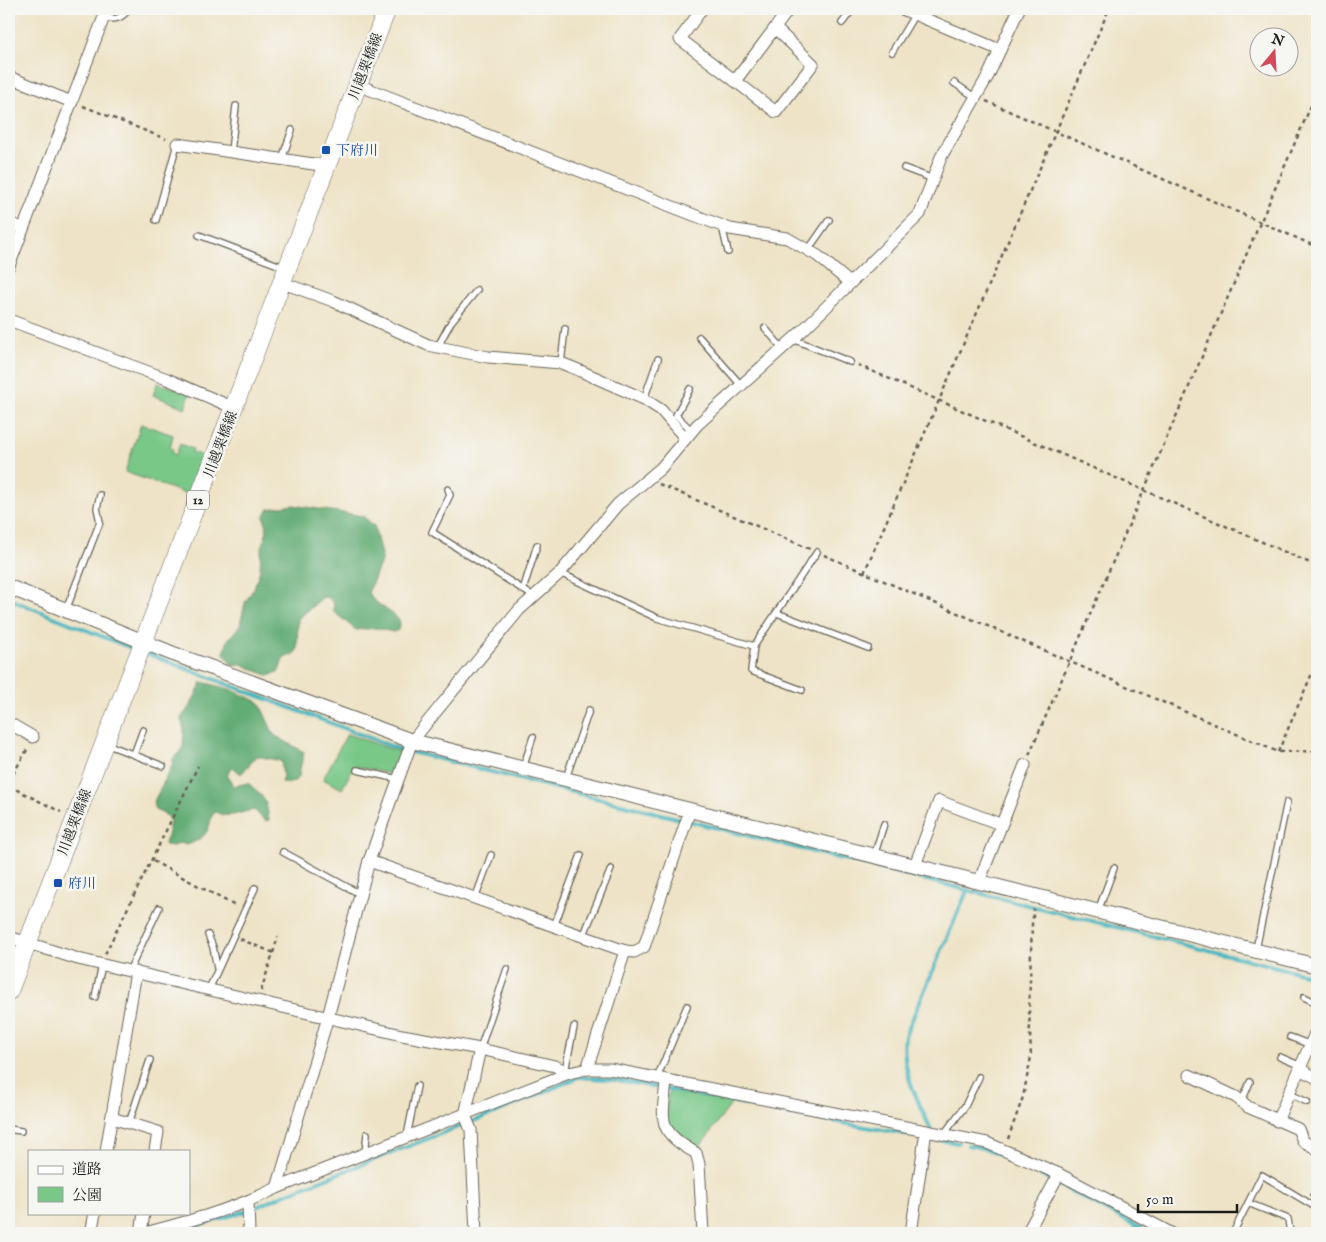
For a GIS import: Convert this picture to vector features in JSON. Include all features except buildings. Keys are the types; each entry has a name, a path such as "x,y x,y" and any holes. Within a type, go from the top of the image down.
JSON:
{"main road":[{"name":"川越栗橋線","path":"9,991 387,9"}],"street":[{"path":"702,9 680,39 776,112 813,64 775,28"},
{"path":"736,81 789,9"},
{"path":"902,9 1000,50"},
{"path":"277,1188 328,1017 369,861 412,741 528,593 560,573 618,504 648,479 688,434 740,384 793,339 920,214 940,158 1000,50 1019,9"},
{"path":"9,266 105,13"},
{"path":"9,77 72,102"},
{"path":"358,85 722,226 787,238 808,250 850,282"},
{"path":"177,144 327,166"},
{"path":"9,223 22,228"},
{"path":"285,276 402,335 438,348 488,357 561,363 644,399 661,410 688,434"},
{"path":"9,320 168,379 234,408"},
{"path":"9,587 142,642 412,741 522,770 915,865 1317,966"},
{"path":"9,723 33,737"},
{"path":"979,882 1000,824 1025,765"},
{"path":"915,865 939,801 1000,824"},
{"path":"369,861 625,952 634,952 644,947 690,810"},
{"path":"9,937 133,972 402,1035 480,1049 555,1066 567,1072"},
{"path":"587,1069 625,952"},
{"path":"106,1150 133,972"},
{"path":"1277,1121 1317,1029"},
{"path":"476,1233 471,1130 465,1115 480,1049"},
{"path":"1301,1068 1317,1078"},
{"path":"144,1214 143,1233 210,1215 248,1202 277,1188 465,1115 567,1072 587,1069 610,1069 987,1143 1059,1174 1159,1230 1171,1233"},
{"path":"1189,1075 1242,1101 1248,1107 1298,1130 1302,1141 1317,1148"},
{"path":"661,1080 662,1120 665,1128 678,1144 696,1153 699,1164 703,1233"},
{"path":"112,1118 158,1132 155,1150"},
{"path":"911,1233 926,1131"},
{"path":"1027,1233 1059,1174"},
{"path":"248,1202 250,1233"},
{"path":"91,1233 95,1214"}],"lane":[{"path":"105,13 114,20 123,17 129,9"},
{"path":"842,23 853,9"},
{"path":"892,52 915,14"},
{"path":"954,83 975,97"},
{"path":"232,152 236,106"},
{"path":"282,160 292,130"},
{"path":"156,220 177,144"},
{"path":"904,168 934,179"},
{"path":"808,250 829,220"},
{"path":"722,226 728,252"},
{"path":"199,235 285,276"},
{"path":"438,348 451,322 477,290"},
{"path":"765,328 782,348"},
{"path":"561,363 566,329"},
{"path":"699,337 740,384"},
{"path":"793,339 850,362"},
{"path":"644,399 658,359"},
{"path":"688,434 676,415 690,389"},
{"path":"448,489 450,496 432,532 528,593 537,545"},
{"path":"66,610 100,522 97,508 100,495"},
{"path":"802,690 751,671 754,646 817,552"},
{"path":"560,573 657,618 754,646"},
{"path":"777,613 868,648"},
{"path":"566,780 589,710"},
{"path":"134,754 143,730"},
{"path":"522,770 534,737"},
{"path":"104,743 163,766"},
{"path":"357,770 398,779"},
{"path":"1255,951 1287,802"},
{"path":"874,856 884,824"},
{"path":"283,852 360,894"},
{"path":"475,899 492,855"},
{"path":"554,926 581,855"},
{"path":"1097,912 1114,868"},
{"path":"583,937 611,869"},
{"path":"208,989 234,937 255,888"},
{"path":"133,972 159,908"},
{"path":"208,935 217,968"},
{"path":"95,997 102,964"},
{"path":"480,1049 507,969"},
{"path":"1304,997 1317,1003"},
{"path":"661,1080 687,1006"},
{"path":"567,1072 574,1027"},
{"path":"1290,1037 1311,1045"},
{"path":"1280,1057 1301,1068"},
{"path":"129,1123 150,1060"},
{"path":"944,1134 966,1106 979,1077"},
{"path":"1242,1101 1250,1082"},
{"path":"406,1138 417,1086"},
{"path":"1290,1094 1307,1102"},
{"path":"9,1129 21,1131"},
{"path":"365,1154 367,1134"},
{"path":"1233,1233 1262,1175 1317,1208"},
{"path":"1248,1203 1288,1219 1290,1233"}],"path":[{"path":"864,573 1110,9"},
{"path":"1025,765 1142,490 1317,92"},
{"path":"975,97 1317,247"},
{"path":"72,102 177,144"},
{"path":"850,362 1317,566"},
{"path":"648,479 1278,752 1317,751"},
{"path":"1278,752 1317,662"},
{"path":"9,781 33,737"},
{"path":"102,964 198,766"},
{"path":"9,786 75,819"},
{"path":"153,861 245,912"},
{"path":"1004,1150 1023,1097 1031,1057 1029,1009 1032,924 1038,897"},
{"path":"234,937 274,953"},
{"path":"258,1000 278,937"},
{"path":"1308,1202 1317,1181"}],"green space":[{"path":"157,383 190,393 185,408 153,395"},
{"path":"141,424 173,435 170,448 173,449 172,453 176,455 180,444 193,449 192,452 205,457 192,496 125,472"},
{"path":"293,505 363,516 374,526 382,559 368,593 400,621 398,630 393,632 376,628 356,630 333,611 334,605 330,598 323,597 298,619 297,650 293,655 284,657 279,671 269,676 243,665 231,664 224,653 228,640 240,625 245,603 254,588 260,570 261,551 267,531 264,516 269,509"},
{"path":"202,682 229,689 259,702 274,735 304,752 299,777 290,783 281,782 283,777 281,761 257,756 241,774 234,768 230,770 227,776 233,786 248,783 258,792 266,803 269,820 265,821 254,810 230,815 216,812 212,815 207,831 198,840 187,845 180,843 173,846 165,845 170,822 166,815 155,810 153,803 172,766 173,759 183,748 184,730 181,718 191,705"},
{"path":"347,734 400,752 393,772 391,774 354,766 342,789 323,779"},
{"path":"671,1091 732,1103 699,1148 667,1124 667,1096"}],"waterway":[{"path":"9,599 136,650"},
{"path":"145,653 399,749 1317,977"},
{"path":"931,1130 911,1085 905,1062 905,1036 967,891"},
{"path":"171,1233 250,1210 283,1195 497,1112 579,1077 617,1080 717,1098 785,1113 958,1143"},
{"path":"968,1145 987,1149 1018,1163 1149,1233"}],"place":[{"name":"下府川","path":"326,150"},
{"name":"府川","path":"58,883"}]}
